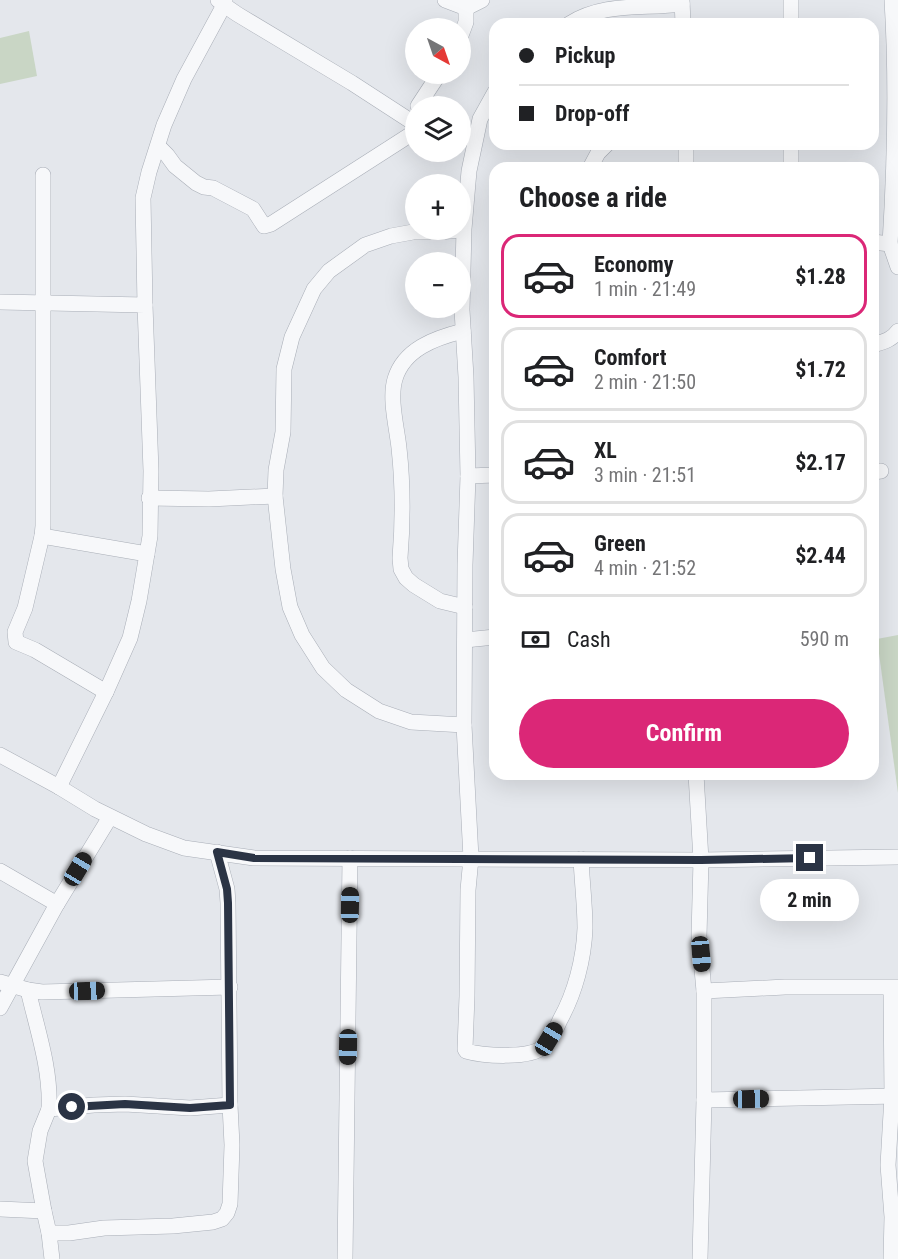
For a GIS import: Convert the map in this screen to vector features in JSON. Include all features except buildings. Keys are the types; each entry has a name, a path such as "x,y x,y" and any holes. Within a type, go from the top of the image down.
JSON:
{"street":[{"path":"445,0 466,8 482,0"},
{"path":"791,0 791,18"},
{"path":"892,0 895,99 890,244 898,267"},
{"path":"59,788 130,638 140,601 150,536 151,471 143,198 149,172 170,110 222,2 237,14 405,115"},
{"path":"579,18 595,12 630,6 660,7 682,2 683,18"},
{"path":"466,8 466,18"},
{"path":"469,174 480,119 489,103"},
{"path":"158,146 175,166 196,183 213,188 253,209 264,226 271,224 405,127"},
{"path":"471,137 476,138"},
{"path":"43,175 42,536 25,608 15,632 16,642 106,692"},
{"path":"405,234 365,246 329,272 314,289 292,338 284,369 283,432 276,470 275,496 283,569 290,607 302,635 323,668 346,690 379,711 411,722 464,725"},
{"path":"462,240 468,476 464,725 471,858 468,890 465,1048 468,1052 518,1055 535,1052 549,1039 566,1010 583,954 585,928 581,859"},
{"path":"879,243 890,244"},
{"path":"0,302 146,305"},
{"path":"879,344 886,342 898,330"},
{"path":"463,331 424,344 403,363 395,380 394,407 402,491 401,569 406,578 428,594 440,601 465,607"},
{"path":"468,476 489,475"},
{"path":"149,498 208,499 275,496"},
{"path":"42,536 147,554"},
{"path":"465,640 489,638"},
{"path":"0,755 110,817 146,834 184,848 254,858 701,860 898,857"},
{"path":"696,780 701,860 699,936 704,991 700,1259"},
{"path":"0,1008 6,984 110,817"},
{"path":"49,1233 213,1222 222,1219 227,1213 230,1204 232,1145 228,903 227,889 217,852"},
{"path":"345,1259 350,858"},
{"path":"0,871 57,904"},
{"path":"6,984 42,992 230,987"},
{"path":"704,991 785,987 895,988 895,1096 888,1165 895,1217 891,1259"},
{"path":"28,990 50,1093 49,1109 40,1131 36,1150 36,1167 52,1259"},
{"path":"704,1100 895,1096"},
{"path":"49,1109 125,1104 190,1108 230,1105"},
{"path":"0,1209 44,1211"}],"green space":[{"path":"29,31 37,76 0,84 0,38"},
{"path":"898,635 898,793 879,654 879,639"}],"route":[{"path":"72,1107 125,1104 190,1108 230,1105 228,903 227,889 217,852 254,858 701,860 810,858"}]}
